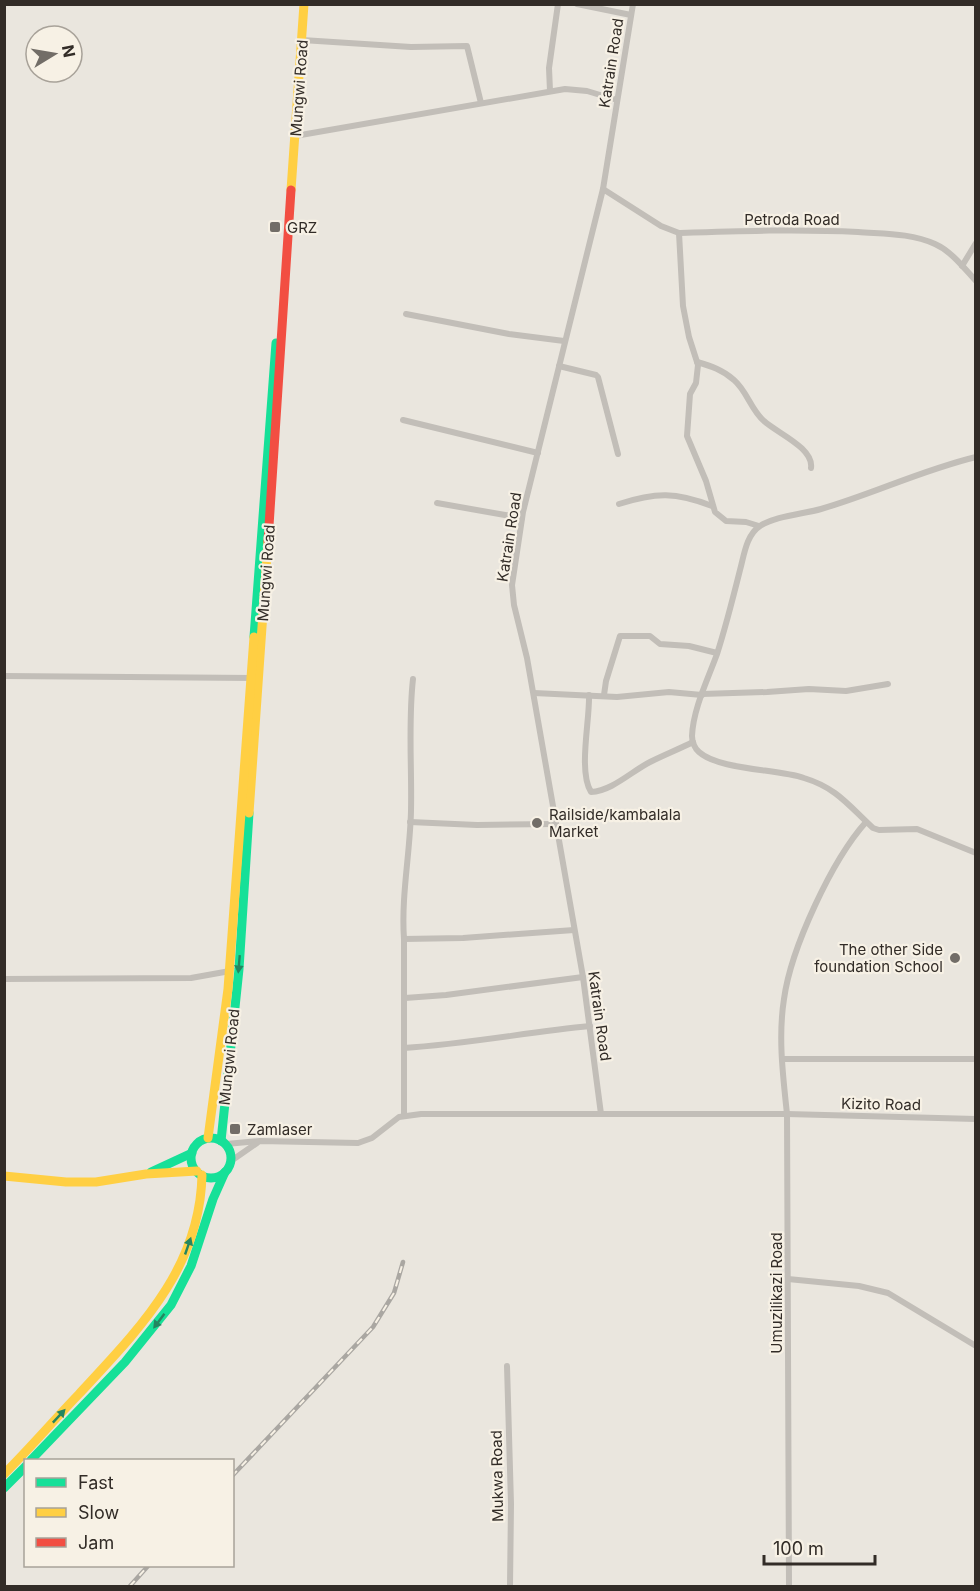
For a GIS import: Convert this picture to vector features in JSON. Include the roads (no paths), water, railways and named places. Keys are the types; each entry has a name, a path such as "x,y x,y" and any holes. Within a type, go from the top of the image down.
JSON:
{"main road":[{"name":"Mungwi Road","path":"224,1143 239,969 272,384 281,292 300,4"},
{"name":"Mungwi Road","path":"208,1138 218,1077 230,971 304,4"},
{"path":"4,1474 39,1446 131,1356 171,1305 191,1266 213,1199 231,1161 231,1155 224,1143 208,1138 198,1143 192,1153 192,1163 200,1173 202,1195 196,1221 178,1272 169,1289 134,1337 39,1446 32,1459"},
{"path":"146,1174 192,1153"},
{"path":"4,1176 66,1182 96,1182 146,1174 200,1173 216,1177 225,1172"},
{"path":"4,1488 24,1468"}],"street":[{"path":"550,91 549,68 558,4"},
{"path":"578,4 631,15"},
{"name":"Katrain Road","path":"602,1114 590,1026 534,693 513,595 514,562 522,518 603,189 633,4"},
{"path":"302,40 411,47 467,46 481,103"},
{"path":"295,136 550,91 574,89 618,100"},
{"name":"Petroda Road","path":"603,189 661,226 679,233 800,229 896,234 921,238 938,245 975,281"},
{"path":"679,233 683,306 697,362 698,377 690,394 687,436 706,481 712,506 723,520 746,522 759,526 859,497 928,470 975,457"},
{"path":"962,266 975,243"},
{"path":"406,314 509,334 564,340"},
{"path":"697,362 719,369 736,381 760,417 806,452 811,460 811,468"},
{"path":"559,366 598,377 618,454"},
{"path":"403,420 538,453"},
{"path":"619,504 647,496 684,496 712,506"},
{"path":"437,503 522,518"},
{"path":"759,526 747,542 733,602 702,694 692,736 699,753 738,767 802,777 816,782 844,799 866,822 879,830 917,830 975,853"},
{"path":"604,695 620,636 650,636 660,644 689,646 717,653"},
{"path":"4,676 254,678"},
{"path":"224,1143 260,1141 357,1143 368,1140 391,1121 404,1116 403,898 410,822 410,699 413,679"},
{"path":"534,693 625,696 669,692 767,693 808,689 846,691 888,684"},
{"path":"589,694 585,749 588,786 591,792 600,791 650,762 693,742"},
{"path":"410,822 477,825 555,824"},
{"name":"Umuzilikazi Road","path":"789,1587 787,1114 782,1036 784,999 789,975 816,905 842,854 866,822"},
{"path":"404,939 463,938 574,930"},
{"path":"4,979 191,978 230,971"},
{"path":"405,998 446,995 582,977"},
{"path":"404,1048 451,1045 590,1026"},
{"path":"783,1059 975,1059"},
{"name":"Kizito Road","path":"404,1116 787,1114 975,1119"},
{"path":"231,1161 260,1141"},
{"path":"788,1279 859,1286 888,1293 975,1346"},
{"name":"Mukwa Road","path":"507,1366 511,1504 510,1587"}],"railway":[{"path":"234,1474 373,1327 394,1293 403,1262"},
{"path":"130,1586 147,1567"}],"place":[{"name":"GRZ","path":"275,227"},
{"name":"Railside/kambalala Market","path":"537,823"},
{"name":"The other Side foundation School","path":"955,958"},
{"name":"Zamlaser","path":"235,1129"}]}
